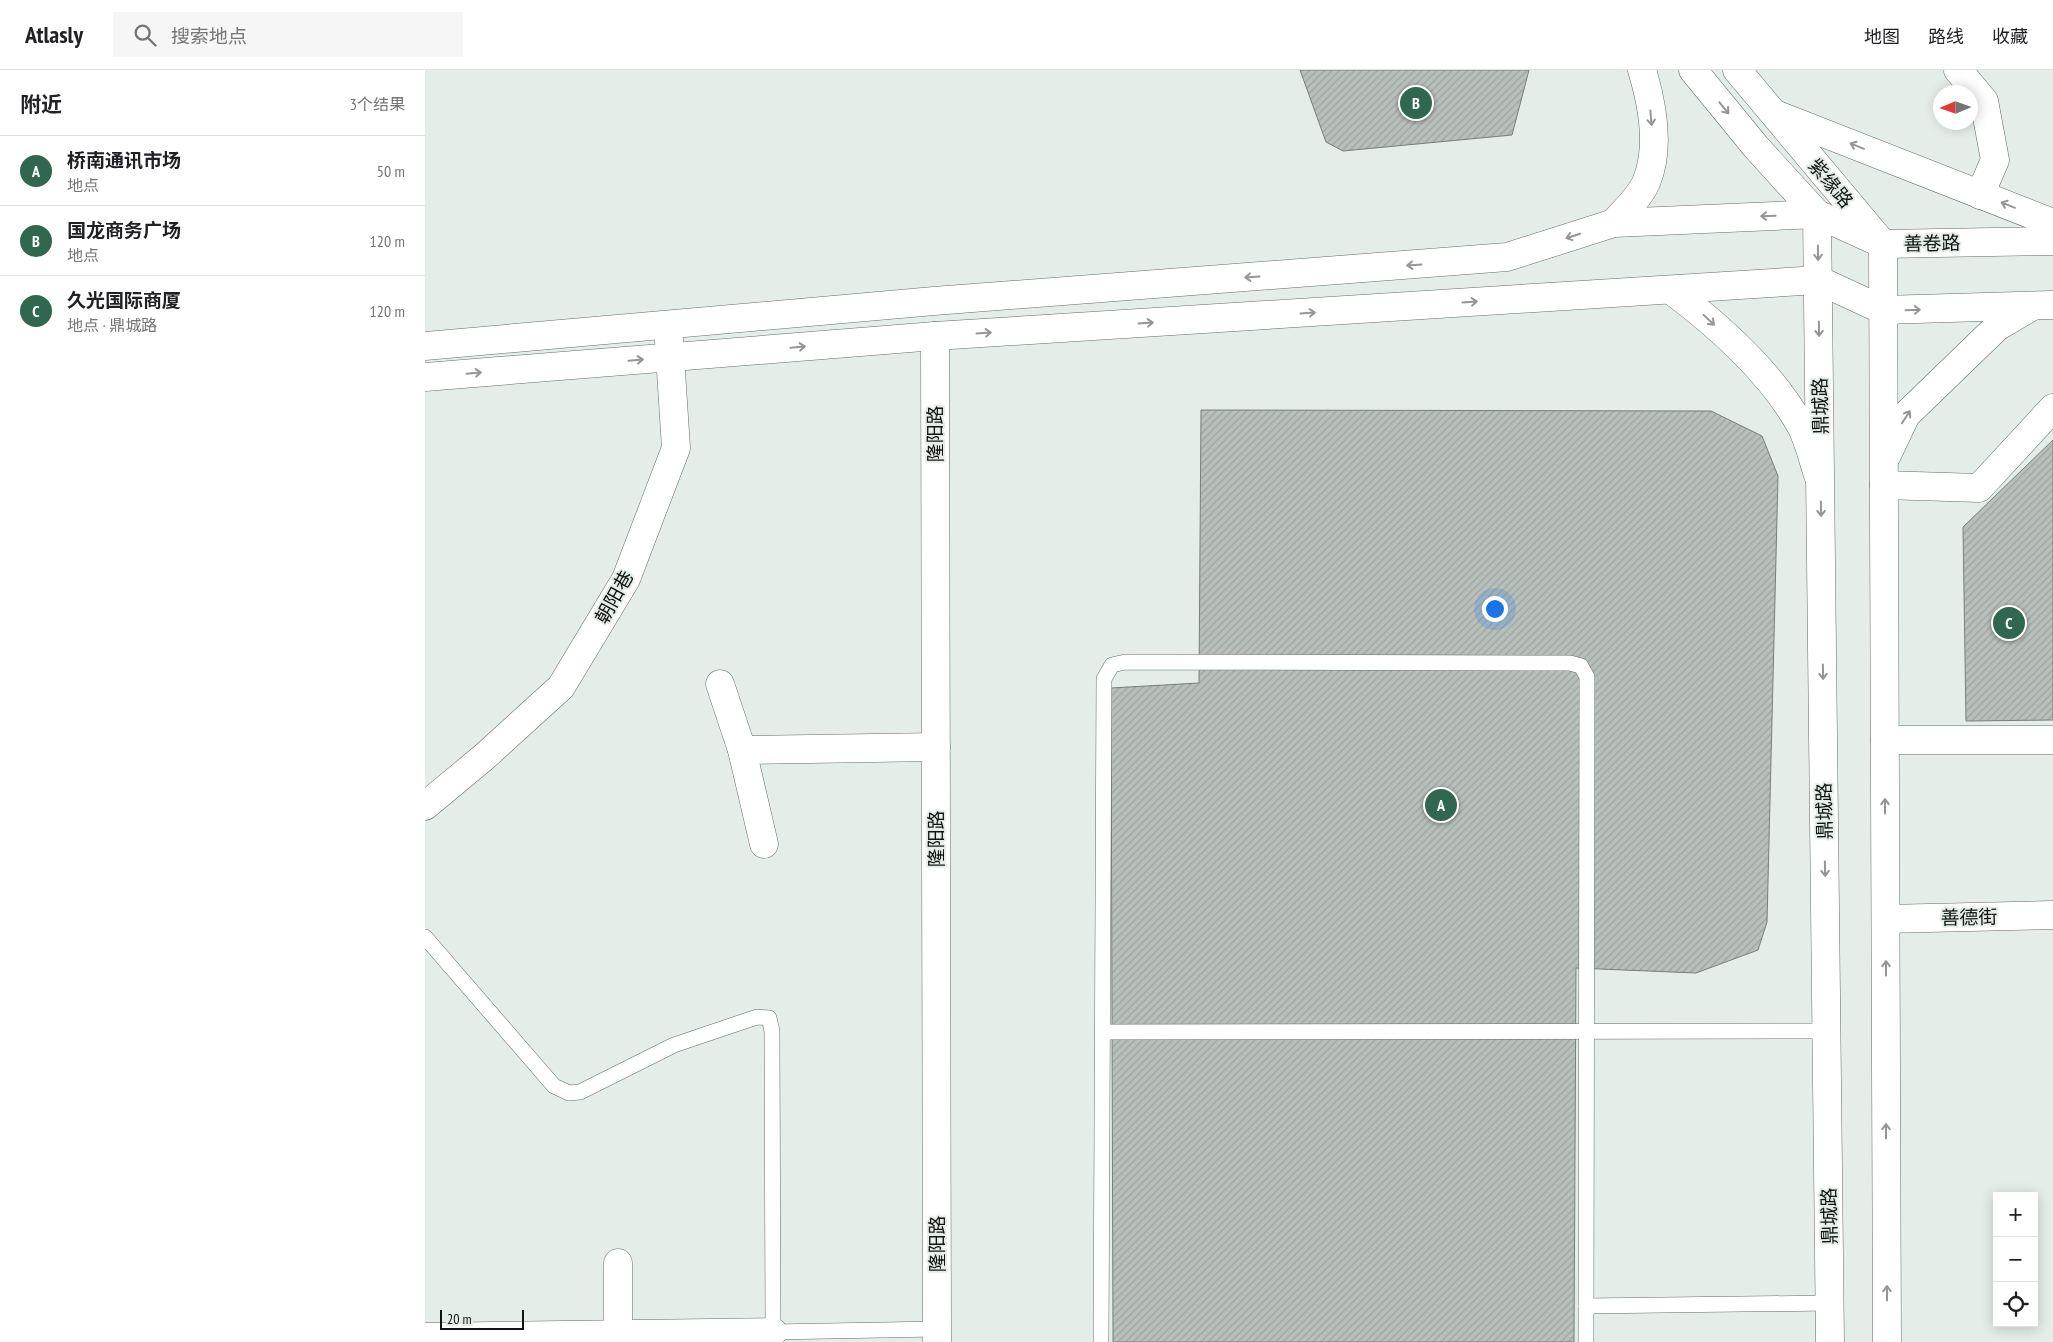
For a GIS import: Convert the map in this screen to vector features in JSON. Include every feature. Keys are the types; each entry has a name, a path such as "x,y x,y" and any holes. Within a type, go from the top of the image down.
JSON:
{"main road":[{"path":"1614,223 1647,182 1654,150 1649,91 1642,70"},
{"name":"紫缘路","path":"1693,70 1756,147 1817,214 1818,280"},
{"name":"紫缘路","path":"1737,70 1883,244"},
{"path":"1957,70 1984,101 1995,160 1980,194"},
{"path":"1772,112 2053,223"},
{"path":"425,346 934,301 1507,258 1614,223 1817,214"},
{"name":"善卷路","path":"1817,214 1883,244 2053,241"},
{"path":"1883,244 1887,1342"},
{"path":"425,377 935,336 1818,280 1883,310 2043,305"},
{"name":"鼎城路","path":"1818,280 1830,1342"},
{"path":"1671,290 1704,315 1740,350 1778,393 1802,428 1821,482"},
{"path":"1884,473 1906,415 1997,327 2043,305"},
{"name":"朝阳巷","path":"425,806 484,757 561,687 626,579 676,448 672,357 668,325"},
{"name":"隆阳路","path":"935,336 937,1335"},
{"path":"1884,473 1979,488 2053,408"},
{"path":"721,684 742,750 764,844"},
{"path":"1885,740 2053,740"},
{"path":"742,750 936,747"},
{"name":"善德街","path":"1885,919 2053,916"},
{"path":"618,1263 618,1338"},
{"path":"425,1337 514,1339 733,1337 773,1332"}],"lane":[{"path":"1101,1342 1104,679 1112,665 1125,662 1570,663 1581,666 1587,677 1586,1342"},
{"path":"425,937 555,1086 569,1093 580,1092 674,1045 757,1017 769,1018 772,1031 773,1332 937,1335"},
{"path":"1103,1032 1827,1031"},
{"path":"1586,1306 1830,1303"}],"building":[{"path":"1300,70 1529,70 1512,135 1343,151 1326,142"},
{"path":"1201,410 1711,411 1762,436 1778,476 1767,922 1758,950 1696,973 1576,968 1574,1342 1113,1342 1111,688 1199,683"},
{"path":"2053,440 2053,720 1966,721 1963,527"}],"place":[{"name":"国龙商务广场","path":"1416,103"},
{"name":"久光国际商厦","path":"2009,623"},
{"name":"桥南通讯市场","path":"1441,805"}]}
